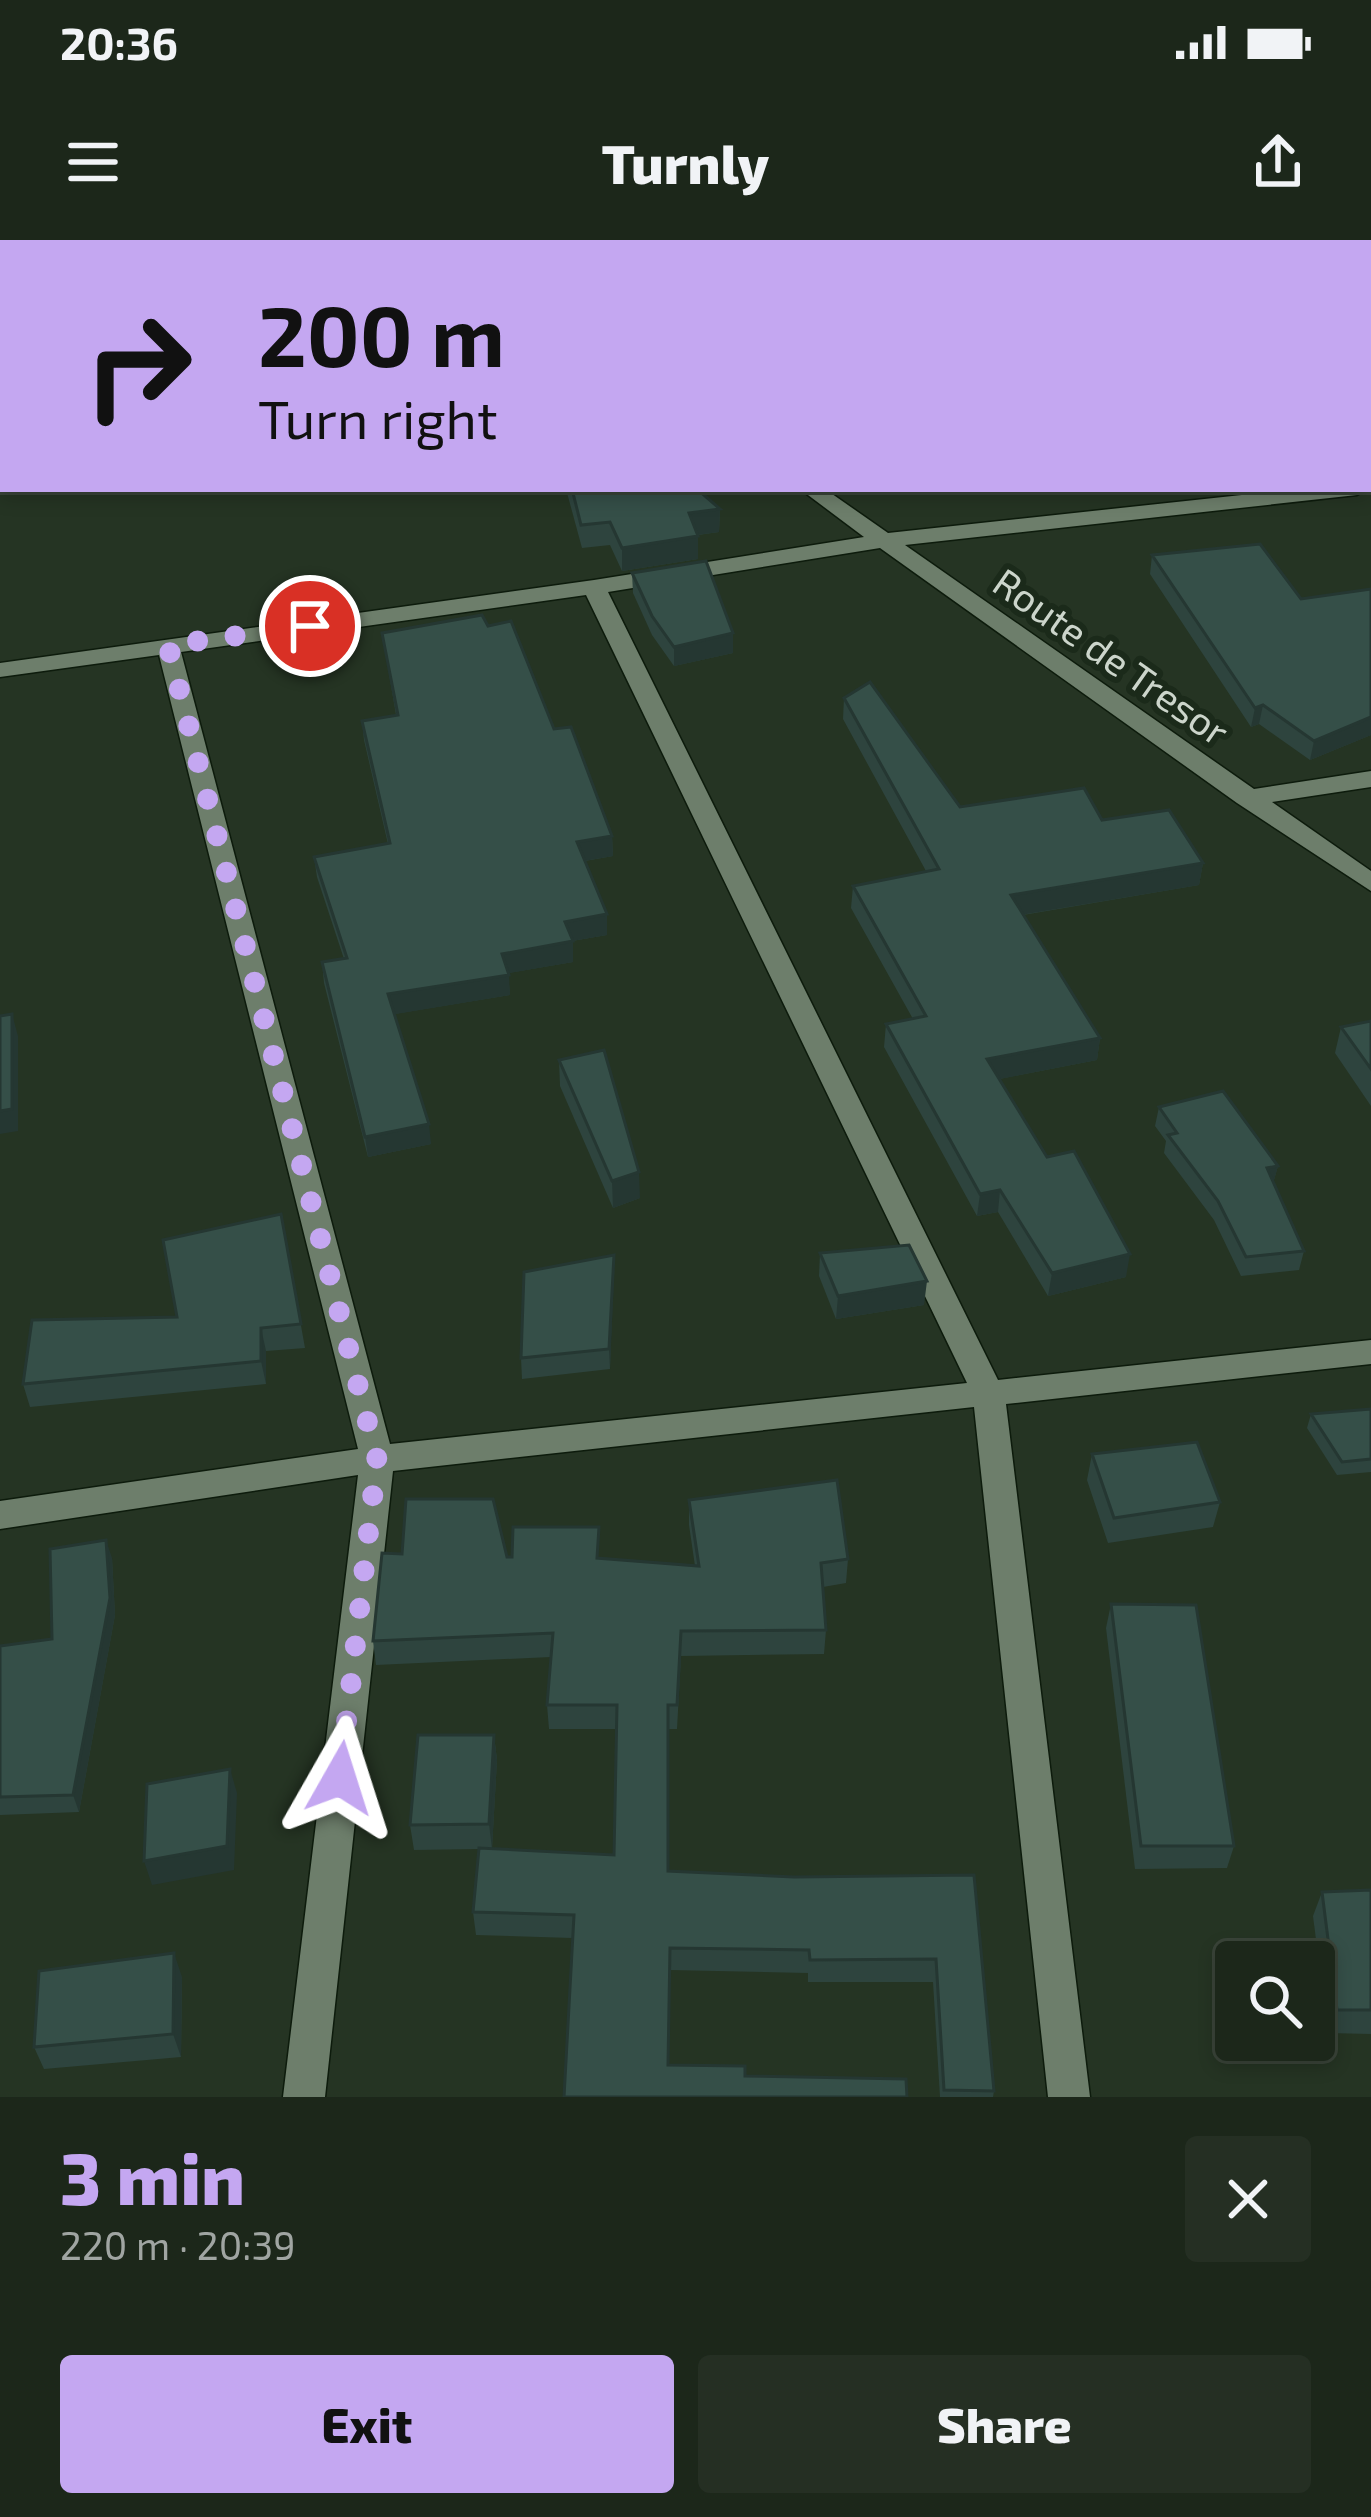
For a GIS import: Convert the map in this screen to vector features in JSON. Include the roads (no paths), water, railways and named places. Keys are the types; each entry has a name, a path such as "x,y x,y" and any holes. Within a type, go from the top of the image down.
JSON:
{"street":[{"name":"Route de Tresor","path":"815,492 1371,883"},
{"path":"0,670 594,587 885,540 1330,492"},
{"path":"594,587 989,1395 1069,2097"},
{"path":"168,645 377,1459 304,2097"},
{"path":"1246,798 1371,779"},
{"path":"0,1516 377,1459 1371,1352"}]}
